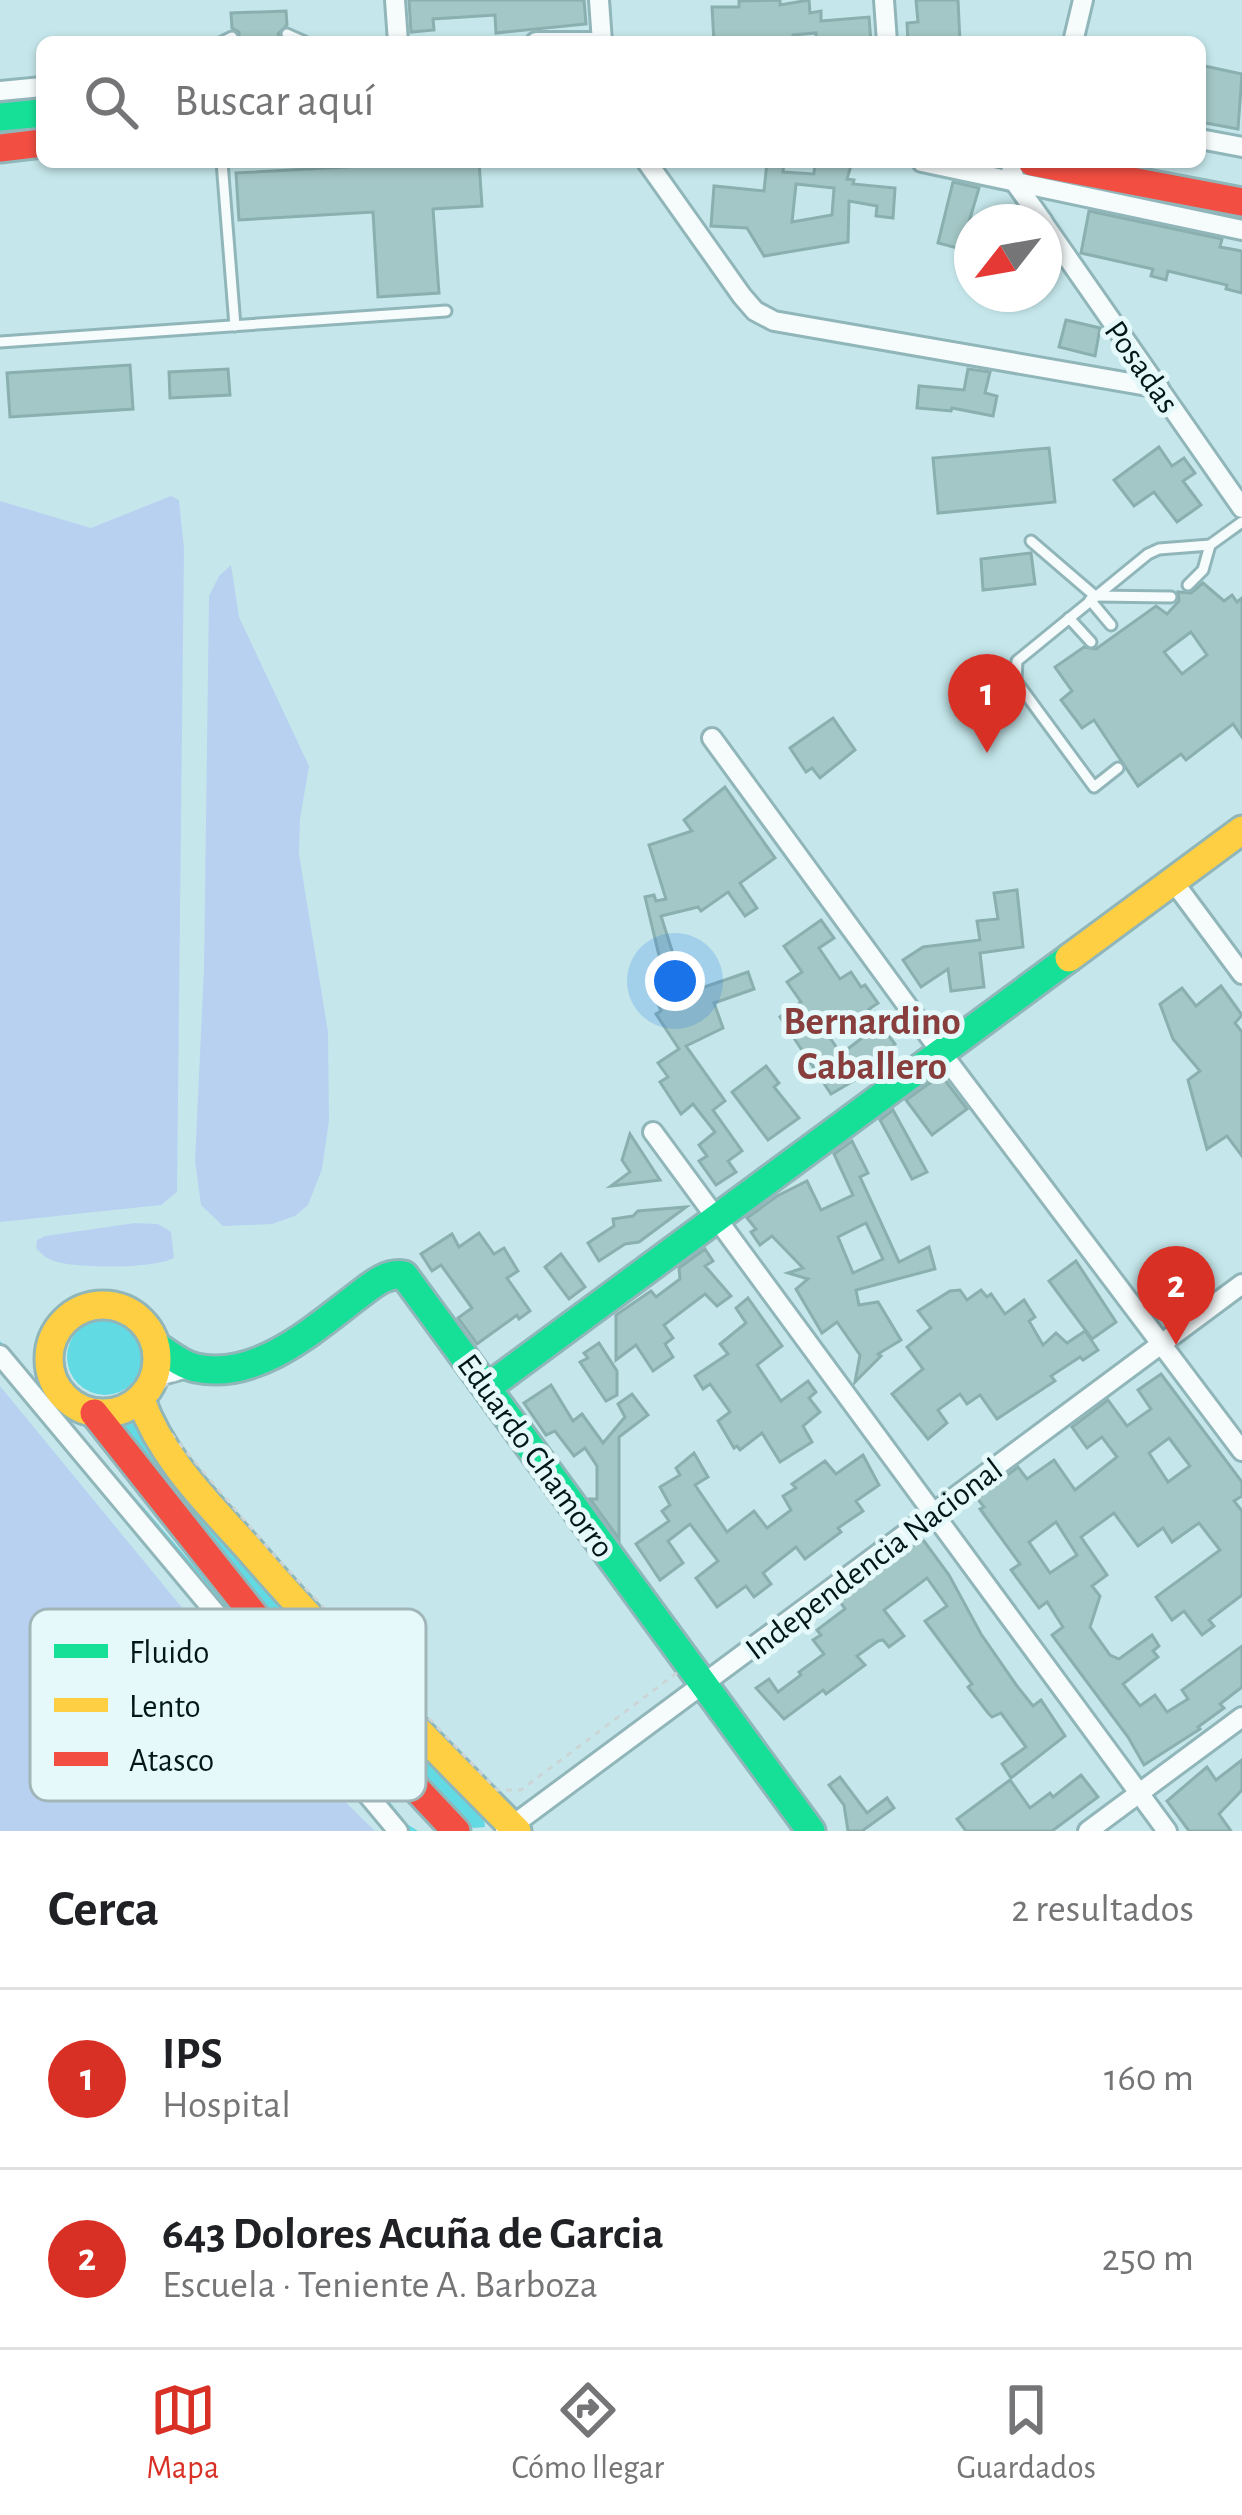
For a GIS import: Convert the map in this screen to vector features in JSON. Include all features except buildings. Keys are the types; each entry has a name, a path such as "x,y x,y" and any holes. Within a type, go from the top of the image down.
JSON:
{"main road":[{"path":"2,98 36,111"},
{"path":"0,148 36,144"},
{"path":"1194,168 1242,178"},
{"path":"1024,173 1242,202"},
{"path":"488,1387 1242,830"},
{"name":"Eduardo Chamorro","path":"191,1367 220,1371 257,1363 379,1280 397,1273 411,1280 693,1677 811,1831"},
{"path":"148,1389 122,1411 94,1413 75,1406 59,1392 50,1374 54,1334 84,1307 124,1309 142,1320 155,1345 191,1367"},
{"path":"155,1345 146,1417 174,1460 303,1609"},
{"path":"94,1413 249,1609"},
{"path":"426,1739 511,1829"},
{"path":"426,1799 456,1831"}],"street":[{"path":"395,0 398,36"},
{"path":"599,0 601,36"},
{"path":"884,0 887,36"},
{"path":"1074,36 1083,0"},
{"path":"2,98 36,89"},
{"path":"1206,140 1242,147"},
{"path":"650,168 742,296 755,311 774,321 1160,388"},
{"path":"978,168 1024,173 1242,230"},
{"name":"Posadas","path":"1024,173 1036,204"},
{"name":"Posadas","path":"1062,250 1242,508"},
{"path":"712,738 1242,1451"},
{"path":"1173,881 1242,974"},
{"path":"653,1132 1167,1831"},
{"name":"Independencia Nacional","path":"511,1829 693,1677 933,1513 1242,1285"},
{"path":"0,1355 212,1609"},
{"name":"Eduardo Chamorro","path":"148,1389 191,1367"},
{"path":"1088,1831 1242,1717"},
{"path":"373,1801 398,1831"}],"lane":[{"path":"287,34 292,36"},
{"path":"222,168 235,326"},
{"path":"0,342 446,311"},
{"path":"1118,768 1094,787 1016,681 1017,661 1159,549 1210,545 1242,522"},
{"path":"1030,541 1092,598 1111,626"},
{"path":"1188,585 1203,570 1210,545"},
{"path":"1092,598 1171,597"},
{"path":"1069,618 1091,642"}],"path":[{"path":"325,1609 156,1416 158,1397 187,1374 231,1376 266,1367 383,1289 402,1285 693,1677 521,1790 497,1790 426,1715"}],"shaded area":[{"path":"171,496 179,500 184,548 177,1192 161,1205 0,1222 0,501 91,528"},
{"path":"231,565 239,617 309,766 299,854 328,1032 329,1121 322,1169 308,1205 295,1216 272,1224 223,1226 201,1205 195,1161 204,968 209,596"},
{"path":"158,1224 171,1232 174,1258 132,1266 77,1265 51,1260 36,1248 37,1240 45,1236"},
{"path":"105,1319 132,1330 143,1357 132,1384 105,1395 78,1384 67,1357 78,1330"},
{"path":"0,1341 231,1609 215,1609 0,1351"},
{"path":"0,1386 183,1609 30,1609 30,1801 344,1801 375,1831 0,1831"},
{"path":"134,1417 150,1450 295,1609 270,1609 114,1421"},
{"path":"426,1753 484,1817 485,1827 473,1828 426,1778"},
{"path":"375,1801 389,1801 418,1831 400,1831"}],"traffic: fast":[{"path":"0,117 36,114"},
{"path":"488,1387 1069,958"},
{"path":"155,1345 196,1368 240,1367 282,1350 378,1281 404,1275 811,1831"}],"traffic: slow":[{"path":"1069,958 1242,830"},
{"path":"103,1305 124,1309 141,1321 153,1338 157,1359 153,1380 141,1397 124,1409 103,1413 82,1409 65,1397 53,1380 49,1359 53,1338 65,1321 82,1309 103,1305"},
{"path":"141,1400 174,1461 304,1609"},
{"path":"426,1738 517,1831"}],"traffic: jam":[{"path":"0,148 36,144"},
{"path":"1064,168 1242,202"},
{"path":"94,1413 249,1609"},
{"path":"426,1799 456,1831"}],"place":[{"name":"IPS","path":"987,753"},
{"name":"643 Dolores Acuña de Garcia","path":"1176,1345"}],"district":[{"name":"Bernardino Caballero","path":"872,1042"}]}
